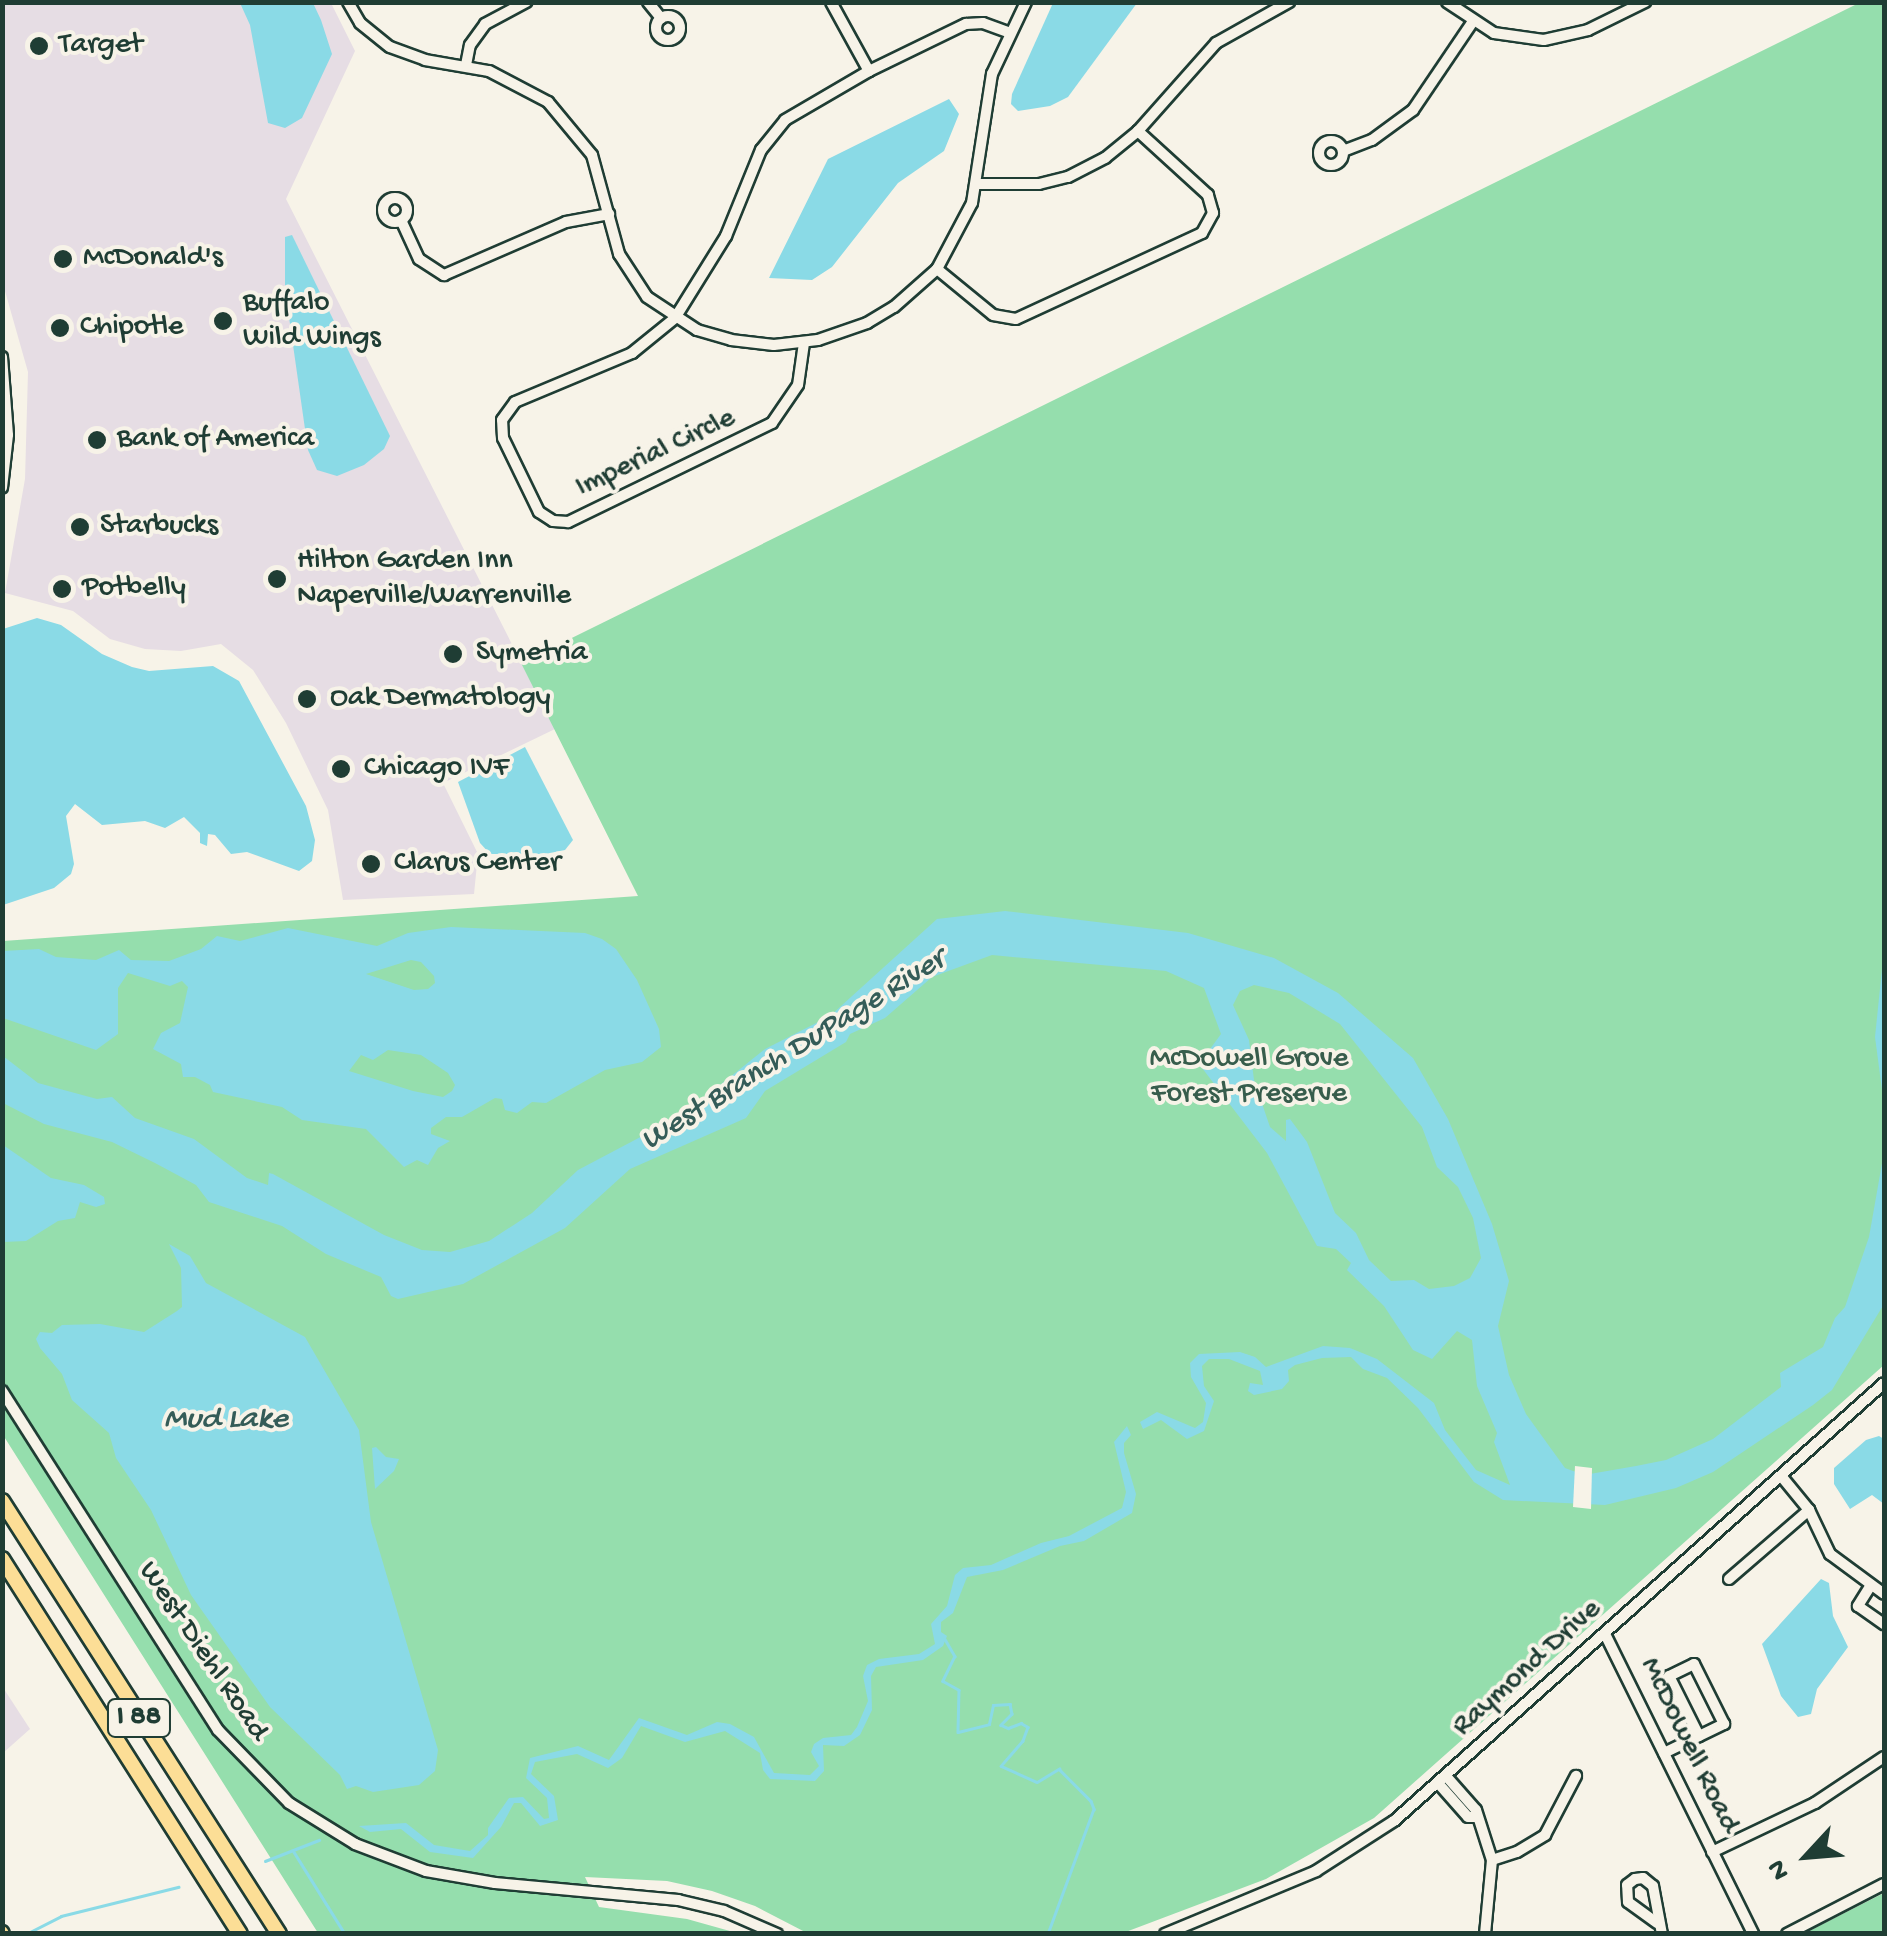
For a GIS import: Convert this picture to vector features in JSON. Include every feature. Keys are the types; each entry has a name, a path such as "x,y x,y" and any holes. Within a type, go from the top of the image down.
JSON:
{"highway":[{"name":"I 88","path":"2,1501 279,1934"},
{"name":"I 88","path":"2,1560 240,1934"}],"street":[{"path":"466,65 470,45 485,24 526,2"},
{"path":"648,2 661,18"},
{"path":"831,2 869,71"},
{"path":"350,5 360,23 390,48 425,60 466,65 528,88 567,120 592,156 619,254 635,281 674,318 731,340 804,343 867,324 894,307 937,270 962,228 976,184 985,103 1008,32 1026,2"},
{"path":"976,184 1026,186 1068,177 1105,158 1138,131 1216,43 1289,2"},
{"path":"1447,2 1472,22 1515,38 1544,40 1574,35 1623,7 1644,2"},
{"path":"1343,150 1372,140 1413,110 1438,80 1472,22"},
{"path":"674,318 714,260 754,165 773,133 802,107 966,24 984,23 1008,32"},
{"path":"937,270 993,315 1016,319 1202,233 1212,212 1208,195 1138,131"},
{"path":"401,220 424,264 444,276 566,222 609,214"},
{"name":"Imperial Circle","path":"674,318 642,348 538,390 507,409 502,420 503,438 534,505 548,520 564,523 582,517 761,431 792,399 801,374 804,343"},
{"path":"2,357 8,435 2,488"},
{"name":"Raymond Drive","path":"1165,1934 1336,1861 1394,1821 1884,1383"},
{"name":"West Diehl Road","path":"2,1391 218,1730 290,1803 355,1844 426,1871 495,1884 678,1900 724,1911 777,1934"},
{"path":"1782,1477 1809,1510 1830,1554 1884,1594"},
{"path":"1729,1579 1809,1510"},
{"path":"1871,1585 1858,1606 1884,1624"},
{"name":"McDowell Road","path":"1604,1634 1754,1934"},
{"path":"1664,1754 1724,1724 1694,1664 1670,1676 1699,1736"},
{"path":"1712,1852 1816,1803 1884,1757"},
{"path":"1492,1860 1516,1852 1545,1834 1576,1776"},
{"path":"1442,1779 1476,1810 1475,1817 1492,1860 1485,1934"},
{"path":"1787,1934 1884,1884"}],"shaded area":[{"path":"3,3 331,3 355,51 286,199 555,729 443,783 478,854 474,894 343,900 328,810 286,723 253,670 221,644 181,651 145,649 110,639 73,611 5,593 25,479 28,372 3,284"},
{"path":"2,1686 30,1729 3,1753 2,1753"}],"green space":[{"name":"McDowell Grove Forest Preserve","path":"1859,3 1884,3 1884,1365 1374,1818 1266,1879 1123,1933 807,1933 755,1906 712,1891 667,1881 585,1877 599,1907 687,1919 737,1933 318,1933 3,1435 3,941 638,896 521,663"},
{"path":"1884,1893 1884,1933 1805,1933 1876,1897"}],"water":[{"path":"240,3 313,3 321,20 332,54 302,118 285,128 268,123 250,25"},
{"path":"1053,3 1137,3 1068,97 1050,106 1018,111 1011,104 1012,94"},
{"path":"949,99 959,114 944,151 898,183 832,267 812,280 769,278 828,159"},
{"path":"292,235 390,436 384,449 364,465 337,476 317,470 308,450 285,289 285,237"},
{"path":"37,618 61,625 102,654 132,667 149,671 213,666 239,681 306,806 315,840 312,861 299,871 247,852 231,854 215,835 208,834 207,846 200,843 200,833 184,817 165,828 145,821 102,825 75,804 66,816 74,864 71,874 54,888 3,905 3,629"},
{"path":"525,747 573,840 565,850 545,854 490,854 480,843 458,782"},
{"name":"West Branch DuPage River","path":"1005,911 1188,933 1274,958 1338,993 1413,1058 1448,1119 1492,1224 1509,1281 1498,1326 1509,1375 1526,1414 1565,1468 1584,1475 1636,1466 1666,1460 1713,1439 1781,1387 1780,1373 1823,1347 1835,1318 1845,1307 1869,1237 1884,1152 1884,1304 1832,1390 1813,1405 1713,1472 1676,1488 1605,1505 1503,1500 1474,1482 1418,1408 1387,1378 1363,1369 1351,1357 1322,1358 1295,1365 1288,1370 1289,1381 1282,1389 1254,1395 1248,1391 1250,1383 1263,1385 1260,1371 1229,1359 1209,1359 1202,1366 1204,1386 1214,1401 1204,1431 1187,1439 1161,1420 1143,1429 1140,1422 1157,1412 1195,1428 1203,1422 1206,1403 1191,1377 1190,1363 1199,1354 1240,1352 1255,1357 1266,1367 1323,1346 1350,1348 1377,1359 1434,1403 1445,1430 1476,1470 1510,1485 1494,1442 1497,1433 1477,1386 1472,1340 1457,1331 1432,1359 1413,1350 1384,1306 1347,1270 1351,1263 1336,1249 1317,1246 1267,1153 1199,1064 1221,1034 1204,988 1166,971 992,955 932,977 885,1018 850,1034 846,1042 765,1091 746,1118 630,1169 565,1228 463,1284 398,1299 391,1296 381,1277 326,1254 282,1226 209,1202 196,1185 112,1142 44,1124 3,1103 3,1056 38,1083 97,1099 112,1097 135,1118 194,1139 247,1178 268,1185 269,1173 273,1174 384,1235 422,1250 450,1252 489,1241 532,1213 578,1170 684,1114 765,1049 830,1016 937,919","holes":["1254,985 1289,993 1340,1024 1422,1127 1437,1167 1458,1187 1473,1218 1481,1258 1470,1278 1454,1286 1429,1289 1414,1280 1391,1281 1369,1260 1356,1233 1335,1213 1307,1142 1290,1119 1286,1120 1286,1141 1270,1127 1254,1080 1249,1040 1233,1005 1240,991"]},
{"path":"451,927 585,933 602,939 616,949 637,980 659,1029 661,1047 642,1062 605,1070 546,1103 532,1102 517,1113 505,1110 502,1099 495,1098 462,1117 446,1117 431,1128 431,1134 450,1141 438,1148 428,1165 417,1160 404,1167 366,1129 302,1120 282,1107 213,1092 210,1085 195,1077 183,1077 181,1064 153,1049 161,1033 180,1023 188,987 182,981 170,986 128,973 118,988 118,1034 96,1050 3,1018 3,951 39,949 56,957 96,960 119,950 131,960 169,961 201,949 217,936 240,941 288,928 377,946 408,933","holes":["411,960 421,962 434,976 435,983 428,989 414,990 366,974","388,1050 421,1055 448,1073 455,1085 452,1091 443,1097 349,1071 361,1055 373,1060"]},
{"path":"1884,950 1884,1105 1875,1037"},
{"path":"3,1145 51,1178 84,1185 104,1197 105,1204 96,1207 80,1202 75,1218 58,1221 26,1241 3,1242"},
{"name":"Mud Lake","path":"169,1244 190,1256 206,1283 305,1337 359,1430 371,1522 438,1750 435,1771 419,1785 373,1792 356,1786 347,1789 340,1775 270,1707 191,1595 151,1510 116,1458 109,1433 72,1400 62,1374 40,1348 36,1339 40,1332 52,1333 62,1325 100,1324 144,1332 182,1307 181,1268"},
{"path":"1127,1426 1131,1435 1124,1443 1124,1453 1136,1494 1132,1513 1084,1541 1060,1546 1003,1570 967,1577 953,1613 941,1622 941,1632 947,1636 943,1646 923,1660 876,1667 871,1676 872,1710 860,1735 844,1746 823,1745 824,1771 815,1781 770,1779 763,1770 760,1753 725,1731 685,1742 641,1726 622,1758 608,1768 577,1754 535,1762 531,1774 554,1796 558,1820 540,1826 521,1803 514,1803 501,1827 473,1858 430,1852 401,1829 370,1832 359,1826 406,1823 434,1845 470,1851 488,1835 488,1828 509,1798 523,1797 544,1819 549,1818 547,1798 526,1778 530,1758 578,1746 609,1760 639,1718 687,1735 717,1722 730,1724 754,1737 774,1773 810,1775 819,1766 811,1752 814,1744 823,1738 851,1735 857,1727 868,1701 863,1676 867,1665 879,1659 919,1654 935,1644 931,1624 947,1606 955,1575 963,1568 991,1565 1041,1543 1069,1536 1122,1508 1126,1492 1114,1442"},
{"path":"1879,1436 1884,1439 1884,1504 1872,1495 1850,1509 1834,1484 1834,1468 1866,1440"},
{"path":"376,1447 386,1457 399,1459 394,1471 375,1489 372,1448"},
{"path":"1821,1579 1829,1583 1833,1616 1848,1647 1817,1689 1811,1714 1798,1717 1781,1696 1762,1644"}],"pier":[{"path":"1575,1466 1592,1468 1591,1509 1573,1507"}],"waterway":[{"path":"945,1639 955,1656 943,1681 959,1690 958,1732 989,1724 993,1705 1010,1704 1012,1714 1001,1725 1008,1728 1021,1723 1028,1727 1023,1741 1001,1766 1037,1782 1059,1769 1091,1801 1094,1809 1048,1934"},
{"path":"265,1861 319,1840"},
{"path":"294,1852 345,1934"},
{"path":"26,1934 61,1916 178,1887"}],"place":[{"name":"Target","path":"39,46"},
{"name":"McDonald's","path":"63,259"},
{"name":"Buffalo Wild Wings","path":"223,321"},
{"name":"Chipotle","path":"60,328"},
{"name":"Bank of America","path":"97,440"},
{"name":"Starbucks","path":"80,527"},
{"name":"Hilton Garden Inn Naperville/Warrenville","path":"277,579"},
{"name":"Potbelly","path":"62,589"},
{"name":"Symetria","path":"453,654"},
{"name":"Oak Dermatology","path":"307,699"},
{"name":"Chicago IVF","path":"341,769"},
{"name":"Clarus Center","path":"371,864"}]}
